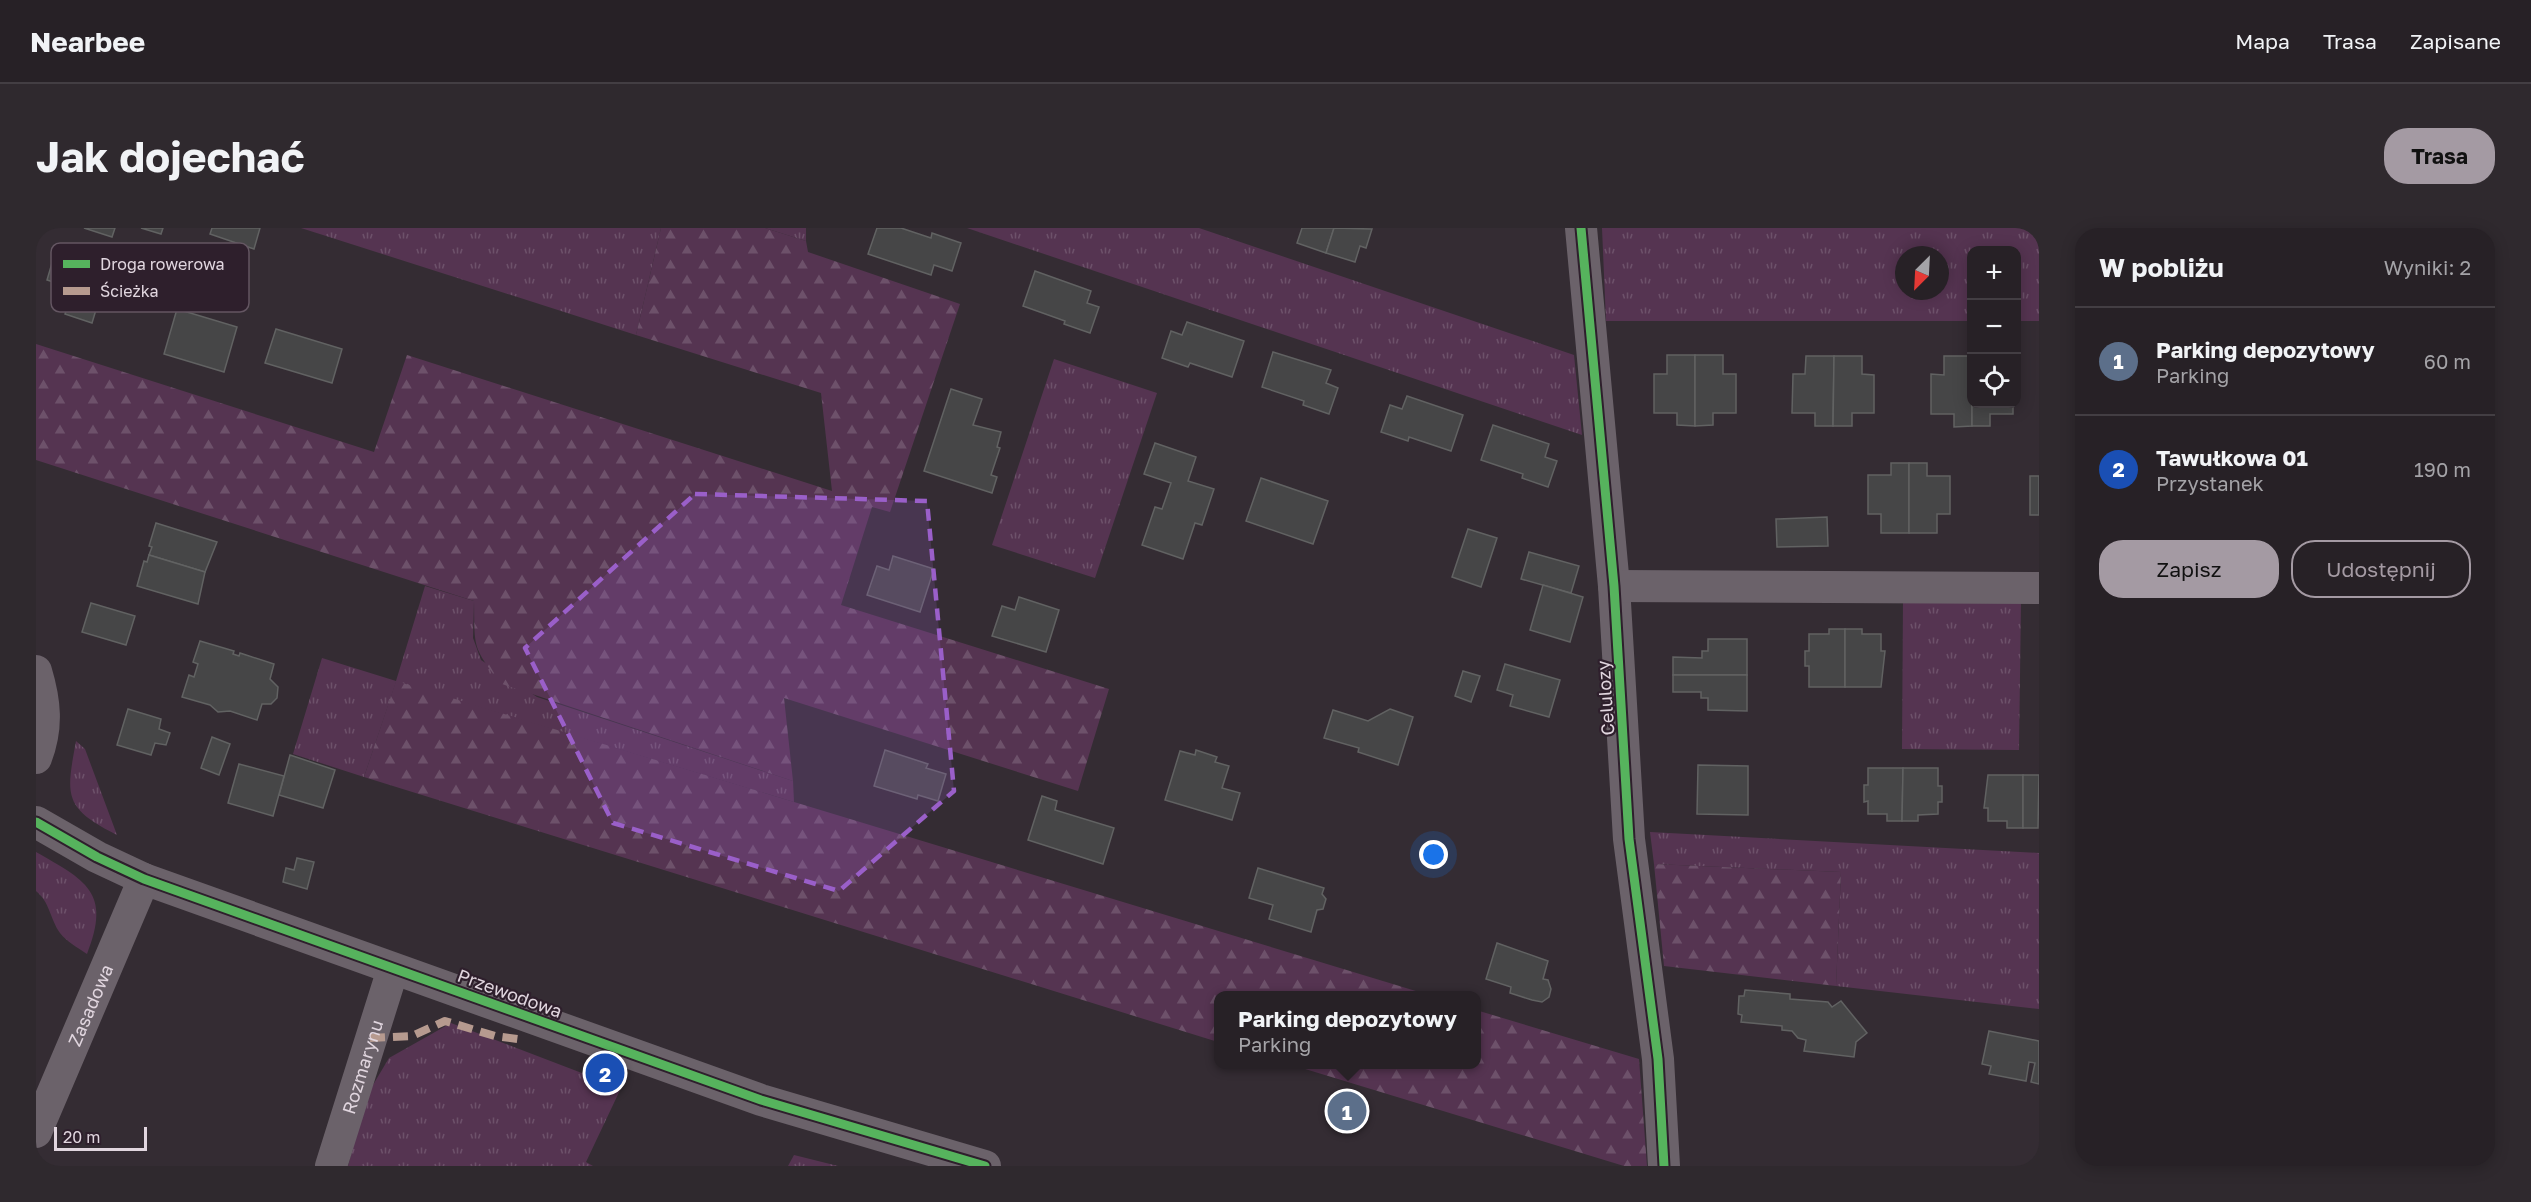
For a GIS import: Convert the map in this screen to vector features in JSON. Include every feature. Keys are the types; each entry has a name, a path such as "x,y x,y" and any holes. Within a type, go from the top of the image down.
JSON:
{"street":[{"name":"Celulozy","path":"1581,228 1614,586 1629,839 1658,1059 1664,1166"},
{"path":"1614,586 2039,588"},
{"path":"36,671 44,697 45,721 36,758"},
{"name":"Przewodowa","path":"36,822 97,857 144,879 761,1100 985,1166"},
{"name":"Zasadowa","path":"36,1132 144,879"},
{"name":"Rozmarynu","path":"331,1166 393,969"}],"highlighted area":[{"path":"695,494 927,501 954,791 839,891 613,823 525,648"}],"green space":[{"path":"301,228 661,228 636,335"},
{"path":"661,228 765,228 806,241 808,252 960,304 890,512 872,507 841,605 1109,689 1078,791 784,698 793,781 502,684 485,662 477,646 474,601 36,460 36,344 374,452 407,355 832,491 821,393 636,335"},
{"path":"765,228 806,228 806,241"},
{"path":"967,228 1199,228 1574,355 1582,435"},
{"path":"1602,228 2039,228 2039,321 2021,321 2021,246 1967,246 1967,321 1606,321"},
{"path":"1054,359 1157,393 1095,578 992,545"},
{"path":"425,586 474,601 473,638 481,660 537,697 793,781 794,802 396,682 364,777 293,754 322,658 396,681"},
{"path":"1903,601 2021,601 2019,750 1902,749"},
{"path":"396,681 1416,991 1214,991 1214,1041 364,777"},
{"path":"76,741 85,749 117,835 86,817 72,798 70,788"},
{"path":"1650,832 2039,853 2039,1009 1836,986 1841,872 1654,864"},
{"path":"36,852 80,880 89,890 95,902 94,933 87,954 60,933 47,905 36,891"},
{"path":"1654,864 1841,872 1836,986 1664,966"},
{"path":"1481,1012 1639,1059 1647,1166 1624,1166 1305,1069 1481,1069"},
{"path":"451,1023 621,1088 586,1162 593,1166 348,1166 367,1095 389,1058"},
{"path":"794,1155 838,1166 788,1166"}],"building":[{"path":"84,228 115,228 112,237"},
{"path":"141,228 163,228 161,234"},
{"path":"212,228 260,228 254,249 249,247 249,243 236,243 210,234"},
{"path":"877,228 901,228 931,238 932,233 961,243 952,271 934,265 931,275 868,254"},
{"path":"1302,228 1334,228 1326,253 1297,243"},
{"path":"1334,228 1372,229 1366,248 1360,246 1355,262 1326,253"},
{"path":"51,266 51,281 47,280"},
{"path":"1035,271 1091,291 1087,303 1099,307 1090,333 1023,306"},
{"path":"66,312 95,312 92,323 65,314"},
{"path":"176,312 187,312 237,327 224,372 164,354"},
{"path":"1187,322 1244,341 1232,377 1190,363 1188,367 1162,358 1171,331 1182,335"},
{"path":"276,329 342,349 332,383 265,363"},
{"path":"1273,352 1331,370 1326,383 1338,388 1329,414 1303,405 1304,401 1262,387"},
{"path":"1667,355 1695,355 1695,426 1677,425 1677,413 1654,413 1654,374 1667,374"},
{"path":"1695,355 1723,355 1723,374 1736,374 1736,413 1713,413 1713,425 1695,426"},
{"path":"1806,356 1834,356 1833,426 1815,426 1815,413 1792,413 1793,374 1805,374"},
{"path":"1834,356 1862,356 1862,374 1874,375 1874,413 1852,413 1852,426 1833,426"},
{"path":"1944,356 1967,356 1967,408 1972,408 1972,426 1954,427 1954,414 1931,414 1931,374 1944,375"},
{"path":"951,389 982,399 973,425 1001,432 997,447 1000,448 991,475 997,477 992,493 924,471"},
{"path":"1407,396 1463,415 1451,451 1409,437 1408,441 1381,432 1390,405 1402,409"},
{"path":"1972,408 2013,408 2013,414 1990,414 1990,426 1972,426"},
{"path":"1493,425 1549,444 1545,457 1557,461 1548,487 1522,478 1523,474 1481,460"},
{"path":"1155,443 1196,457 1188,481 1214,489 1202,525 1195,523 1183,559 1142,545 1155,507 1162,509 1171,483 1144,474"},
{"path":"1891,463 1909,463 1909,533 1881,533 1881,514 1868,514 1868,475 1891,475"},
{"path":"1909,463 1927,463 1927,476 1950,476 1950,514 1937,514 1937,533 1909,533"},
{"path":"2030,476 2039,476 2039,515 2030,515"},
{"path":"1261,478 1328,501 1313,544 1246,521"},
{"path":"1827,517 1828,546 1777,547 1776,519"},
{"path":"156,523 217,542 205,572 149,555 152,547 149,546"},
{"path":"1468,529 1497,538 1481,587 1452,577"},
{"path":"1529,552 1579,566 1571,593 1521,579"},
{"path":"149,555 205,572 198,604 137,586 144,561 147,562"},
{"path":"893,556 934,569 920,612 867,595 877,566 889,570"},
{"path":"1543,585 1583,597 1570,642 1530,630"},
{"path":"1019,597 1059,610 1046,652 992,636 1002,606 1015,610"},
{"path":"91,603 135,616 126,645 82,632"},
{"path":"1829,629 1845,629 1845,687 1809,687 1809,666 1805,666 1805,651 1809,651 1809,634 1829,634"},
{"path":"1845,629 1862,629 1862,634 1881,634 1881,651 1885,651 1881,687 1845,687"},
{"path":"1708,639 1747,639 1747,675 1673,675 1673,657 1702,658 1702,651 1708,651"},
{"path":"200,641 234,651 233,654 239,656 240,653 274,664 270,679 278,687 277,698 271,704 262,704 257,720 230,711 218,712 210,705 182,697 189,675 194,677 198,664 193,662"},
{"path":"1505,664 1560,680 1549,717 1510,706 1513,695 1497,690"},
{"path":"1463,671 1480,676 1471,702 1455,696"},
{"path":"1673,675 1747,675 1747,711 1708,710 1708,698 1701,698 1701,692 1673,692"},
{"path":"128,709 161,719 159,729 170,733 166,745 155,743 151,755 117,745"},
{"path":"1390,709 1413,717 1398,765 1358,752 1359,748 1324,738 1333,710 1368,721"},
{"path":"212,737 230,744 219,775 201,768"},
{"path":"885,750 928,764 926,768 946,774 938,801 918,795 917,799 874,786"},
{"path":"1196,750 1217,757 1215,762 1229,766 1222,788 1240,793 1232,820 1165,800 1180,751 1195,755"},
{"path":"290,755 335,770 323,808 279,795"},
{"path":"239,764 284,776 273,816 228,803"},
{"path":"1698,765 1748,766 1748,815 1697,814"},
{"path":"1868,768 1903,768 1902,821 1887,821 1887,814 1868,814 1868,801 1864,802 1864,785 1868,785"},
{"path":"1903,768 1938,768 1938,786 1942,786 1942,802 1938,802 1938,814 1918,815 1918,821 1902,821"},
{"path":"1988,775 2023,775 2023,828 2007,828 2007,821 1988,821 1988,808 1984,808"},
{"path":"2023,775 2039,775 2038,828 2023,828"},
{"path":"1042,796 1057,801 1055,810 1114,828 1103,864 1028,840"},
{"path":"297,858 314,862 307,889 283,882 286,868 294,870"},
{"path":"1258,868 1324,888 1322,894 1326,899 1323,909 1317,910 1311,932 1269,919 1273,905 1249,898"},
{"path":"1497,943 1548,961 1543,979 1548,980 1551,989 1549,997 1542,1002 1532,1000 1510,993 1511,987 1486,979"},
{"path":"1745,990 1790,994 1790,999 1828,1002 1832,1007 1841,1001 1867,1033 1856,1042 1854,1057 1804,1051 1806,1040 1798,1038 1792,1031 1782,1030 1782,1026 1741,1022 1742,1015 1738,1014 1739,996 1744,996"},
{"path":"1989,1031 2039,1041 2039,1084 2031,1082 2035,1063 2029,1062 2026,1081 1989,1074 1991,1066 1982,1064"}],"marked path":[{"path":"370,1038 412,1036 445,1021 495,1036 525,1040"}],"cycle path":[{"path":"1581,228 1614,586 1629,839 1658,1059 1664,1166"},
{"path":"36,822 97,857 144,879 761,1100 985,1166"}],"place":[{"name":"Tawułkowa 01","path":"605,1073"},
{"name":"Parking depozytowy","path":"1347,1111"}]}
